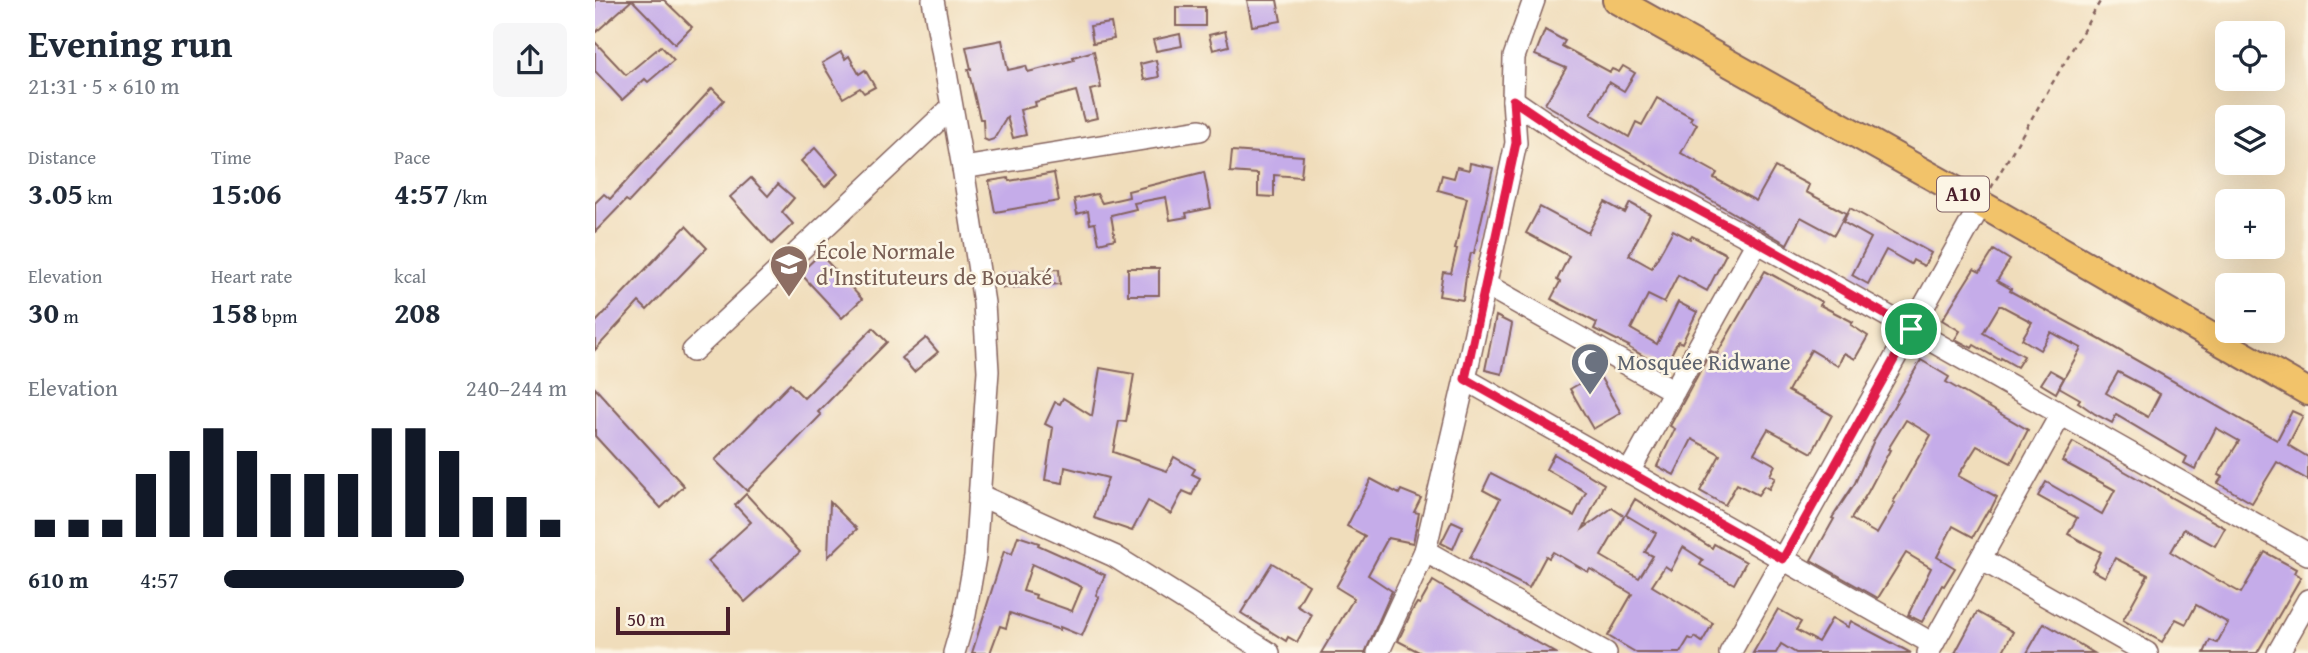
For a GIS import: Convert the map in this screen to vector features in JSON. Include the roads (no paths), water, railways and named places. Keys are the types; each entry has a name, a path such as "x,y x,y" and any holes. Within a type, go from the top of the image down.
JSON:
{"main road":[{"name":"A10","path":"1616,0 1981,204 2308,392"}],"street":[{"path":"933,0 984,303 988,371 975,557 965,615 954,653"},
{"path":"1378,653 1425,551 1516,143 1514,57 1534,0"},
{"path":"1513,100 1588,151 1758,242 2308,554"},
{"path":"693,351 951,108"},
{"path":"963,168 1201,130"},
{"path":"1730,653 1981,204"},
{"path":"1629,472 1758,242"},
{"path":"1486,285 1674,391"},
{"path":"1465,379 1783,559 1931,648 2061,414"},
{"path":"979,495 1114,556 1269,653"},
{"path":"1425,551 1606,653"},
{"path":"1981,559 2135,650"},
{"path":"2278,653 2308,600"}],"place":[{"name":"École Normale d'Instituteurs de Bouaké","path":"789,298"},
{"name":"Mosquée Ridwane","path":"1590,396"}]}
